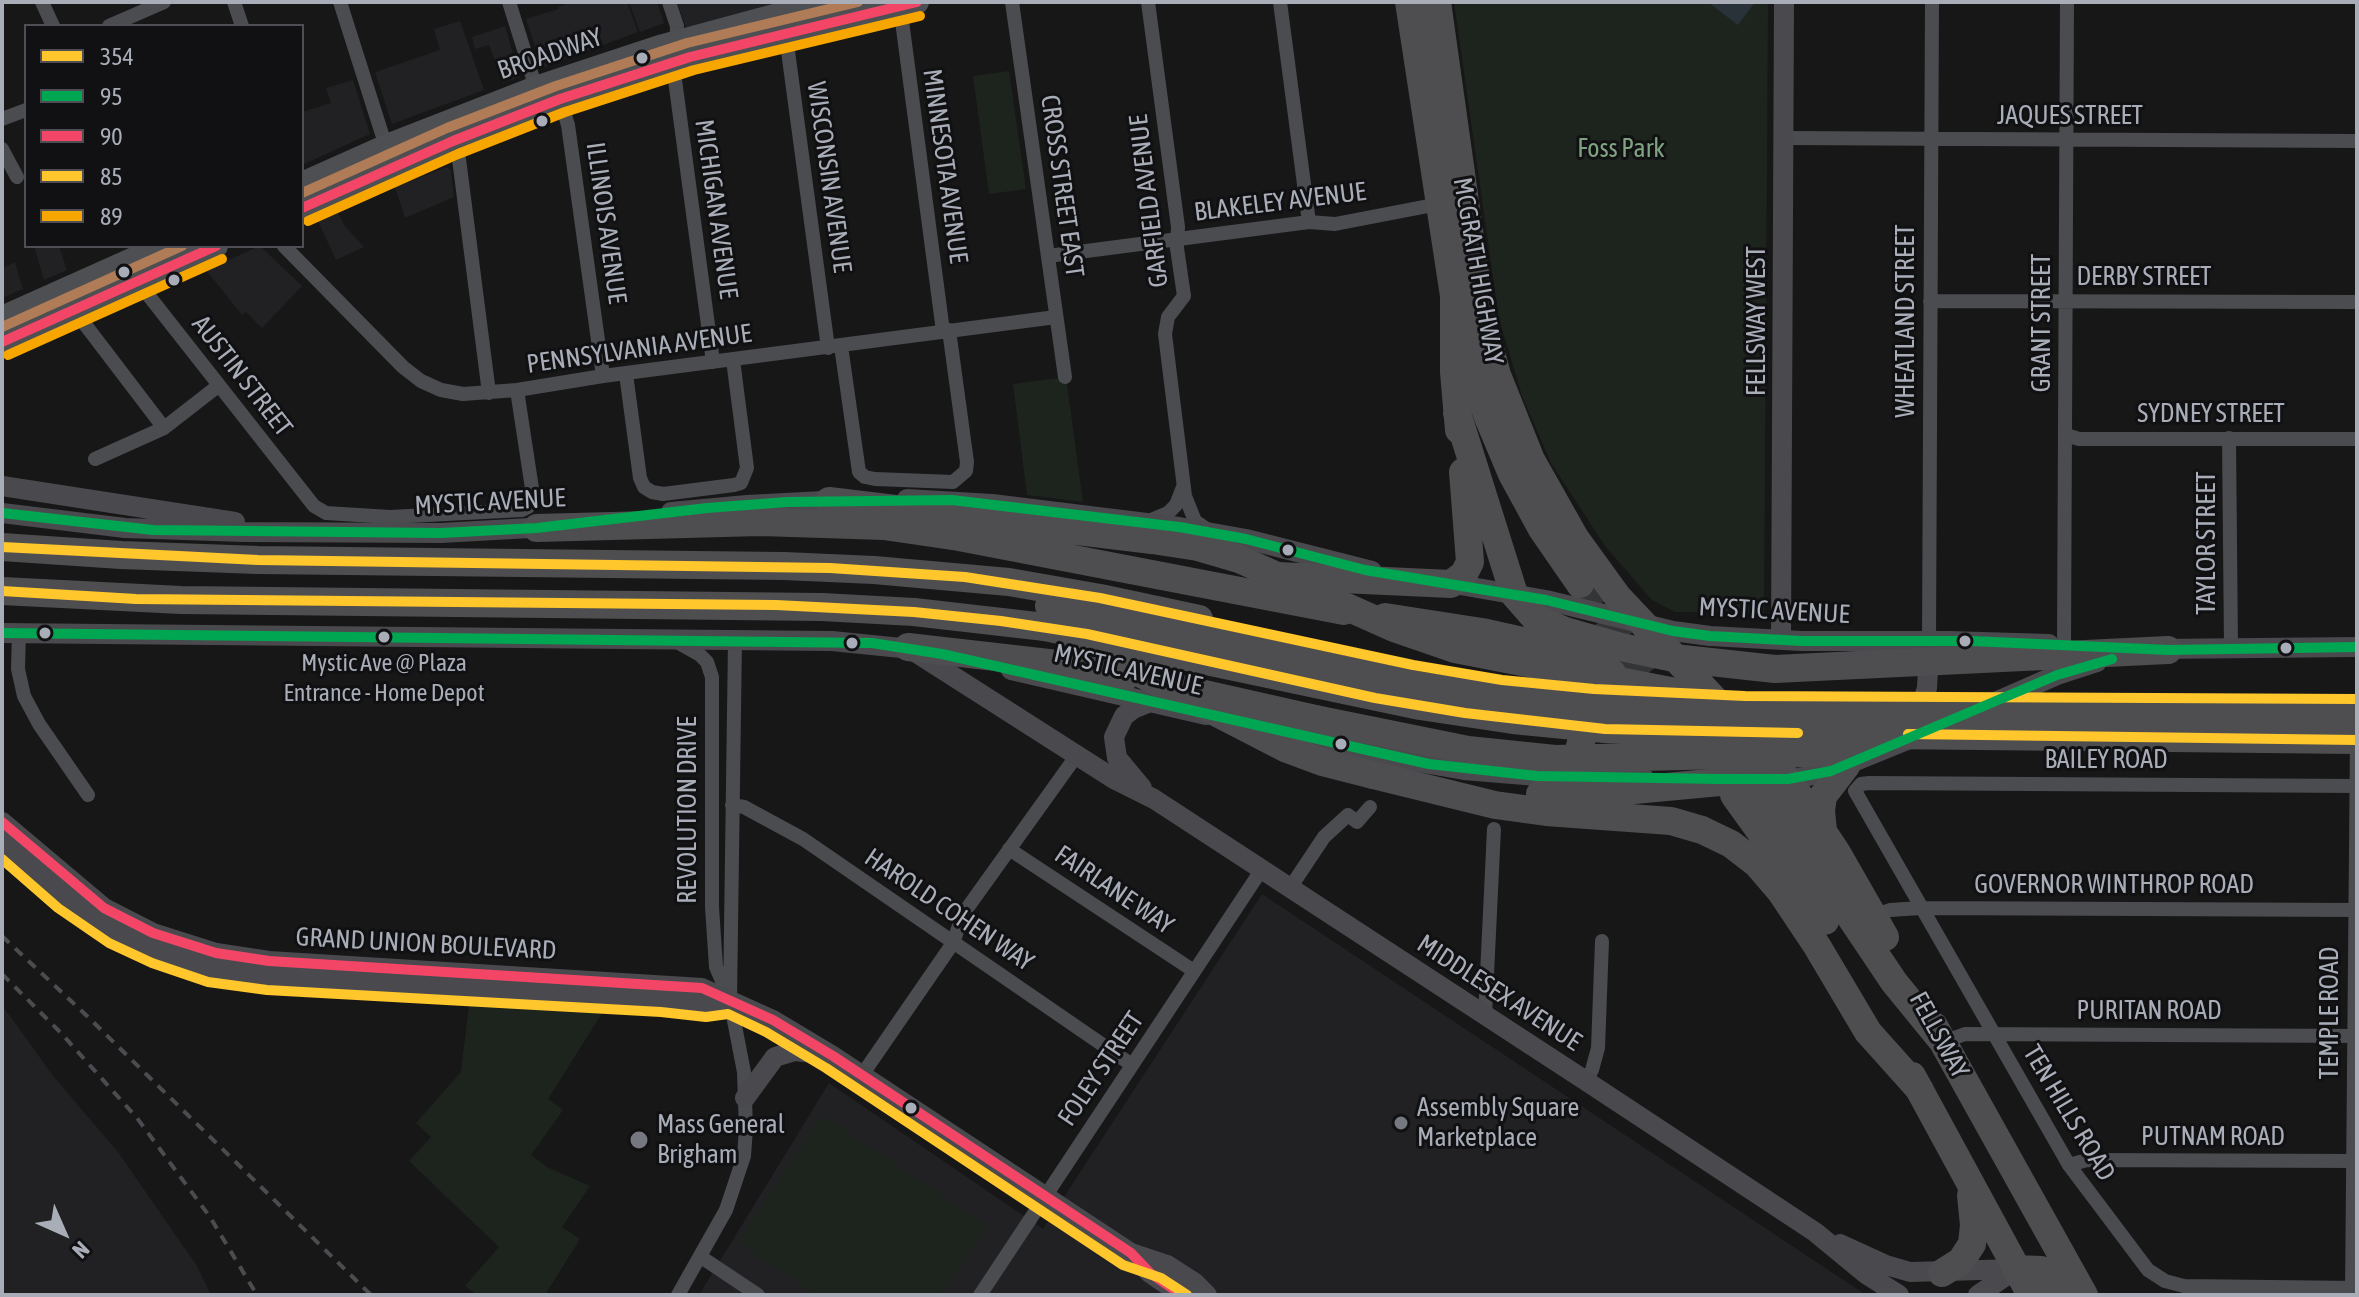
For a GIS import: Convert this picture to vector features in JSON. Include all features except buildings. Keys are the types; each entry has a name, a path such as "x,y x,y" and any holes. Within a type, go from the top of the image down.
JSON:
{"highway":[{"name":"MCGRATH HIGHWAY","path":"1409,2 1454,296 1469,361 1498,443 1535,516 1580,584"},
{"name":"MCGRATH HIGHWAY","path":"1437,2 1481,316 1512,417 1536,470 1593,565 1642,623 1788,779"},
{"path":"1121,569 1451,584 1468,568 1471,556 1457,413 1453,351 1454,296"},
{"path":"1457,413 1514,594 1527,612 1547,625 1609,644 1674,658 1775,669 1929,652 2168,650"},
{"path":"829,501 1148,531 1239,559 1394,628 1445,646 1686,694"},
{"path":"532,518 850,523 918,530 1306,605 1482,632 1540,645 1570,656 1632,683 1662,701 1712,741 1743,787 1799,839 1894,982 1943,1042"},
{"path":"121,555 755,537 851,539 1034,552"},
{"path":"2,547 258,560 830,568 965,577 1047,616 1129,643 1375,698 1559,725 1696,733 2357,740"},
{"path":"2,565 82,572 203,576 829,582 919,589 1411,684 1502,698 1593,707 1745,713 2357,715"},
{"path":"2,591 181,600 791,606 958,617 1047,616 1457,673 1594,689 1686,694 2357,699"},
{"path":"1047,616 1092,654 1132,669 1287,749 1322,762 1508,807 1671,821 1702,830 1731,844 1757,864 1781,892 1868,1032 1920,1090"},
{"path":"908,647 1066,665 1453,748 1555,759 1957,750 2051,736"},
{"path":"1557,776 1569,767 1578,754 1588,715 1585,674 1570,656"},
{"path":"1373,775 1456,788 1552,794 1743,787"},
{"path":"1823,831 1823,796 1851,777"},
{"name":"FELLSWAY","path":"1788,779 1873,916 2084,1295"},
{"name":"FELLSWAY","path":"1743,787 1832,933 2031,1295"},
{"path":"1942,1273 1961,1261 1972,1244 1974,1225 1967,1179"},
{"path":"2016,1269 2033,1252 2039,1239 2040,1224 2035,1209"},
{"path":"2016,1269 2041,1270 2053,1281 2061,1295"}],"main road":[{"name":"BROADWAY","path":"784,23 826,2"},
{"name":"FELLSWAY WEST","path":"1781,640 1784,2"},
{"name":"BROADWAY","path":"304,199 395,154 548,93 676,52 784,23 908,4"},
{"name":"BROADWAY","path":"395,154 453,141 548,93"},
{"path":"3,334 74,310 157,253 199,248"},
{"path":"3,334 130,272"},
{"path":"2,486 295,533"},
{"name":"MYSTIC AVENUE","path":"2,513 125,528 441,533 532,518 829,501"},
{"name":"MYSTIC AVENUE","path":"1148,531 1215,533 1365,570 1546,600 1701,635 1929,652 2064,645 2168,650 2357,647"},
{"name":"MYSTIC AVENUE","path":"10,633 832,641 908,647 1429,764 1499,773 1743,787 1816,775 1851,777 1892,747 2068,671 2105,660 2168,650"},
{"name":"MIDDLESEX AVENUE","path":"908,647 1262,869 1815,1232 1866,1274 1899,1295"},
{"path":"1892,747 1920,710 1927,688 1929,652"},
{"name":"MIDDLESEX AVENUE","path":"1150,702 1124,716 1114,737 1114,748 1125,770 1154,799"},
{"name":"GRAND UNION BOULEVARD","path":"2,822 119,925 151,949 192,963 258,975 706,1003 730,1000 773,1020 833,1056 1131,1253 1150,1273 1182,1295"},
{"name":"GRAND UNION BOULEVARD","path":"2,841 67,897 119,925"},
{"path":"745,1098 775,1057 795,1051 833,1056"},
{"name":"MIDDLESEX AVENUE","path":"1815,1232 1897,1269 1922,1273 2016,1269"},
{"name":"GRAND UNION BOULEVARD","path":"1131,1253 1167,1265 1207,1295"},
{"path":"2060,1253 2094,1295"},
{"path":"1978,1295 2016,1269"}],"street":[{"path":"42,2 52,24"},
{"path":"114,24 164,2"},
{"path":"234,2 241,24"},
{"path":"340,2 395,154"},
{"name":"ILLINOIS AVENUE","path":"509,2 548,93 568,125 603,376"},
{"name":"MICHIGAN AVENUE","path":"669,2 677,26 675,80 713,362"},
{"name":"CROSS STREET EAST","path":"1012,2 1065,377"},
{"name":"GARFIELD AVENUE","path":"1148,2 1184,296 1168,317 1165,334 1190,512 1195,521 1215,533"},
{"path":"1280,2 1309,222"},
{"name":"WHEATLAND STREET","path":"1929,652 1932,2"},
{"name":"GRANT STREET","path":"2064,645 2067,2"},
{"name":"MINNESOTA AVENUE","path":"908,4 946,331 966,471 953,482 913,480"},
{"name":"WISCONSIN AVENUE","path":"784,23 835,347 859,472 875,479 913,480"},
{"path":"2,119 24,111"},
{"name":"JAQUES STREET","path":"1784,138 2357,141"},
{"path":"453,141 459,159 489,393"},
{"path":"2,149 17,177"},
{"path":"1440,206 1462,187"},
{"name":"BLAKELEY AVENUE","path":"1048,256 1309,222 1335,224 1440,206"},
{"name":"PENNSYLVANIA AVENUE","path":"286,248 403,367 421,381 441,390 463,394 517,390 1056,317"},
{"name":"AUSTIN STREET","path":"130,272 314,506 326,513 390,517 522,510 532,518"},
{"name":"DERBY STREET","path":"1930,301 2357,302"},
{"path":"74,310 164,428"},
{"path":"626,374 640,478 644,487 663,494 696,490 734,485 741,483 746,476 733,360"},
{"path":"95,459 164,428 218,386"},
{"path":"517,390 533,495 532,518"},
{"name":"SYDNEY STREET","path":"2066,435 2079,439 2357,439"},
{"name":"TAYLOR STREET","path":"2229,438 2231,648"},
{"path":"1148,531 1181,496 1184,483"},
{"path":"10,633 24,696 39,724 88,795"},
{"name":"REVOLUTION DRIVE","path":"671,639 700,655 707,662 712,677 712,907 716,967 730,1000"},
{"name":"REVOLUTION DRIVE","path":"683,1293 726,1210 744,1156 744,1072 730,1000 735,640"},
{"name":"TEMPLE ROAD","path":"2354,1290 2357,731"},
{"path":"862,1075 953,943 963,914 1077,755"},
{"name":"BAILEY ROAD","path":"1851,777 1869,783 2356,786"},
{"name":"TEN HILLS ROAD","path":"1851,777 1861,805 2069,1165 2142,1263 2165,1281 2194,1287 2354,1290"},
{"name":"HAROLD COHEN WAY","path":"732,805 744,807 803,839 1132,1065"},
{"path":"1290,888 1342,811 1357,822 1370,807"},
{"path":"1485,1016 1494,829"},
{"name":"FAIRLANE WAY","path":"1009,849 1194,971"},
{"name":"FOLEY STREET","path":"980,1295 1262,869"},
{"name":"GOVERNOR WINTHROP ROAD","path":"1873,916 1890,910 1921,908 2356,910"},
{"path":"1586,1081 1598,1048 1602,941"},
{"name":"PURITAN ROAD","path":"1943,1042 1962,1034 2356,1036"},
{"name":"PUTNAM ROAD","path":"2069,1165 2087,1160 2355,1161"},
{"path":"701,1257 758,1295"}],"shaded area":[{"path":"571,2 627,2 638,32 542,68 526,19"},
{"path":"629,2 657,2 664,23 640,32"},
{"path":"677,2 788,2 686,28"},
{"path":"1708,2 1755,2 1738,25"},
{"path":"460,21 484,90 392,124 375,72 440,50 434,29"},
{"path":"505,26 520,77 503,83 489,45 475,49 472,37"},
{"path":"353,80 370,134 304,164 304,111 331,103 326,88"},
{"path":"447,167 451,170 454,197 405,218 395,187"},
{"path":"338,212 344,225 364,247 336,260 318,221"},
{"path":"35,248 60,248 67,270 44,280"},
{"path":"256,248 262,248 302,286 262,328 246,312 242,315 206,270"},
{"path":"15,262 23,289 2,298 2,268"},
{"path":"1262,894 1866,1295 699,1295 829,1083 1043,1229"},
{"path":"2,1005 54,1077 118,1152 197,1266 211,1295 2,1295"}],"green space":[{"name":"Foss Park","path":"1454,2 1768,2 1764,613 1675,612 1652,600 1605,546 1551,463 1522,396 1499,319"},
{"path":"1009,71 1026,189 989,194 973,76"},
{"path":"1066,377 1083,502 1027,495 1013,384"},
{"path":"478,1000 606,1007 548,1099 563,1110 531,1155 547,1167 590,1186 562,1227 580,1239 545,1295 477,1295 465,1286 499,1247 409,1161 431,1137 416,1123 461,1072 469,1005"},
{"path":"823,1116 987,1226 940,1295 816,1295 738,1242"}],"tunnel":[{"path":"1580,584 1664,700"}],"railway":[{"path":"2,936 371,1295"},
{"path":"2,974 61,1033 137,1118 210,1217 257,1295"}],"transit line":[{"path":"304,192 447,128 556,86 687,43 858,2"},
{"name":"90","path":"304,207 453,141 560,99 690,57 917,2"},
{"name":"89","path":"308,221 458,154 565,112 694,70 920,16"},
{"path":"2,327 178,248"},
{"name":"90","path":"2,342 212,248"},
{"name":"89","path":"8,355 222,259"},
{"name":"95","path":"2,513 153,530 441,533 537,528 787,502 952,500 1179,527 1246,539 1365,570 1546,600 1673,631 1710,636 1802,641 1972,641 2168,650 2357,647"},
{"name":"354","path":"2,547 258,560 830,568 965,577 1100,598 1413,665 1502,680 1594,689 1745,696 2357,699"},
{"name":"354","path":"2,591 136,599 776,605 914,612 1087,634 1375,698 1465,713 1605,729 1798,733"},
{"name":"95","path":"2,633 872,643 942,654 1429,764 1537,776 1718,779 1788,779 1831,771 2057,675 2112,659"},
{"name":"354","path":"1908,734 2357,740"},
{"name":"90","path":"2,822 104,908 153,933 216,953 269,961 702,988 773,1020 833,1056 1131,1253 1150,1273 1182,1295"},
{"name":"85","path":"2,859 58,908 109,943 152,963 208,982 267,990 706,1017 728,1014 766,1032 826,1068 1123,1265 1161,1278 1187,1295"}],"place":[{"name":"Mystic Ave @ Plaza Entrance - Home Depot","path":"384,637"},
{"name":"Assembly Square Marketplace","path":"1401,1123"},
{"name":"Mass General Brigham","path":"639,1140"}]}
